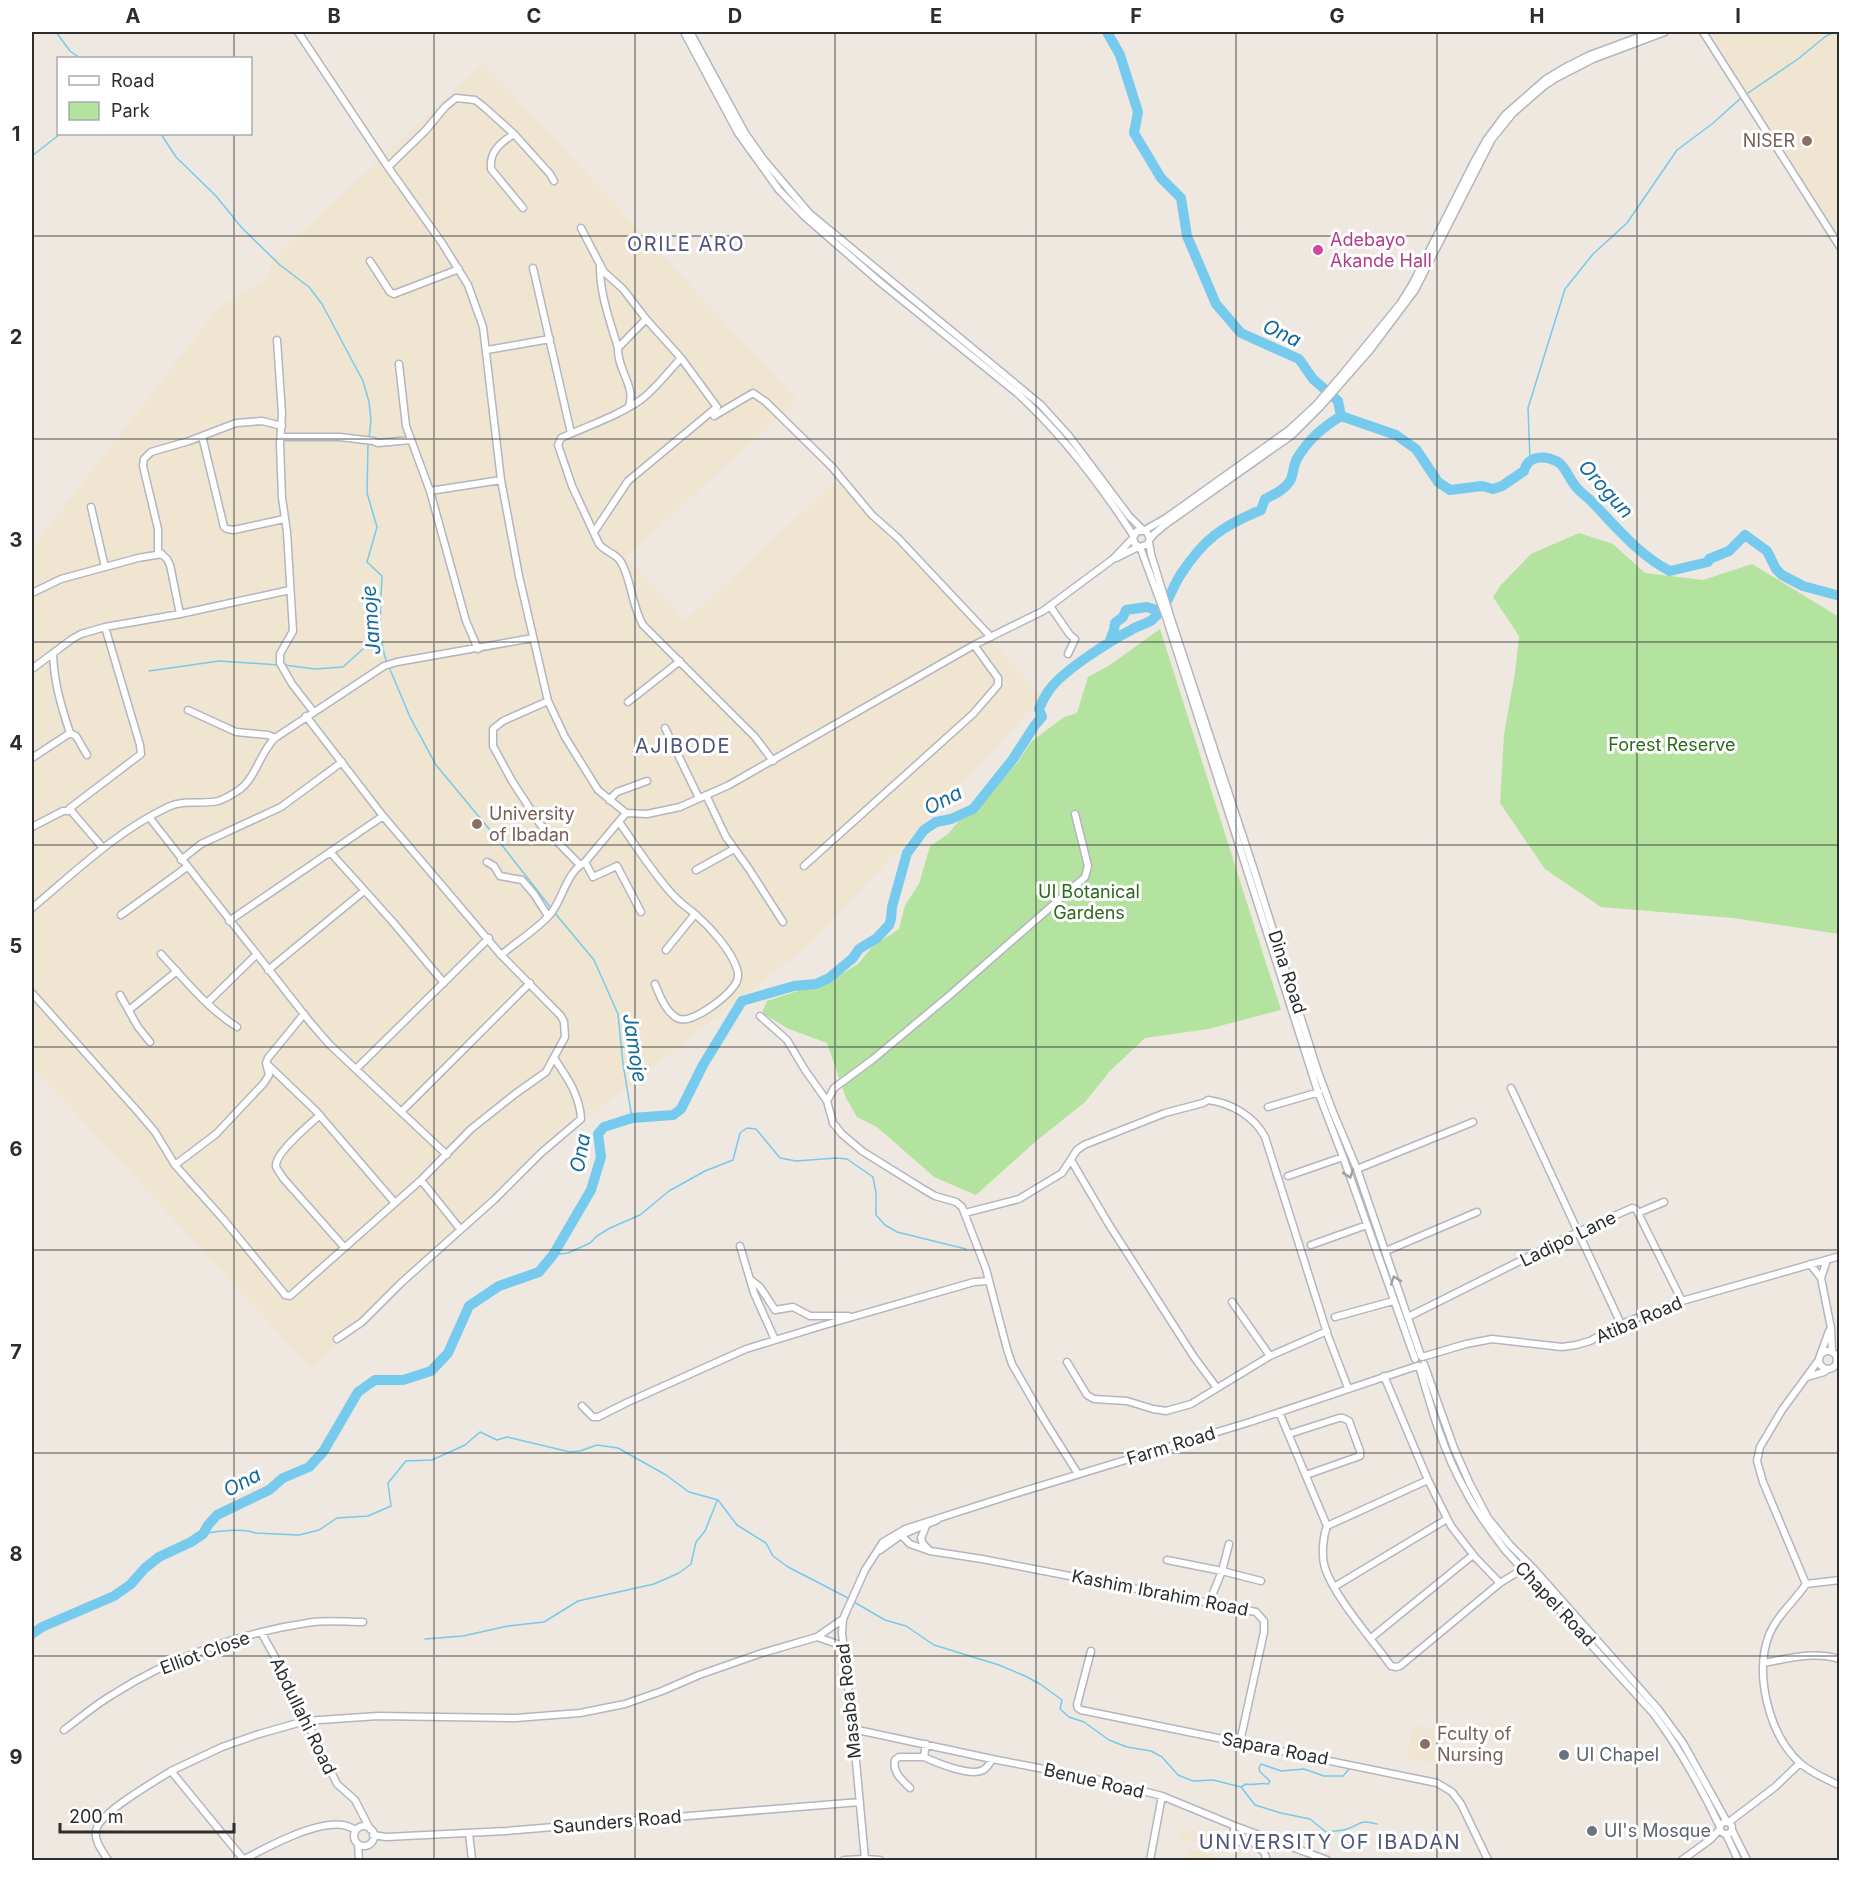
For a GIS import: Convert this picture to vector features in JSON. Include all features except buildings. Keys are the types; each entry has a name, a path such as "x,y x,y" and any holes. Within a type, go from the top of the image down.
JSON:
{"street":[{"path":"298,32 459,269 477,308 487,350 501,480 519,576 548,700 565,737 598,790 626,813 647,814 680,807 729,785 974,645 1043,611 1113,560 1139,547 1146,546 1154,534 1166,524 1293,435 1343,377 1400,304 1412,285 1473,164 1505,115 1529,93 1564,68 1590,55 1653,32"},
{"path":"684,32 738,133 779,190 804,216 872,275 1036,410 1064,441 1110,501 1139,547 1158,586"},
{"path":"690,32 745,133 764,160 809,213 1021,387 1069,436 1129,516 1150,535 1151,554 1158,586"},
{"path":"1343,377 1370,350 1415,290 1492,140 1513,113 1558,77 1593,59 1665,32"},
{"path":"1703,32 1839,247"},
{"path":"388,167 426,130 445,107 456,99 475,100 514,134 554,181"},
{"path":"514,134 500,143 490,157 490,164 491,169 523,208"},
{"path":"581,228 604,272 622,289 681,358 717,407"},
{"path":"370,261 390,292 394,294 459,269"},
{"path":"600,263 600,277 621,368 631,390 629,406"},
{"path":"533,268 571,433"},
{"path":"618,348 646,319"},
{"path":"487,350 550,339"},
{"path":"277,340 282,426 282,498 292,631 280,654 280,663 292,684 313,711"},
{"path":"681,358 640,400 561,438 558,445 572,486 602,548 618,556 623,565 634,607 644,624 755,737 772,761"},
{"path":"399,364 404,413 411,440 430,491 458,595 478,649"},
{"path":"714,416 753,393 766,402 832,467 872,515 898,538 991,637"},
{"path":"1113,560 1137,531 1144,530 1166,518 1289,430 1318,406"},
{"path":"594,532 628,481 717,407 726,408"},
{"path":"180,614 170,565 158,550 158,529 143,466 144,459 151,452 202,436 227,425 262,421 282,426"},
{"path":"202,436 224,527 234,530 284,519"},
{"path":"281,437 340,437 378,443 411,440"},
{"path":"430,491 501,480"},
{"path":"91,507 105,567"},
{"path":"32,593 61,579 138,558 162,554"},
{"name":"Dina Road","path":"1158,586 1343,1157 1393,1301 1420,1361"},
{"path":"32,669 72,639 105,627 180,614 290,590"},
{"path":"1050,606 1075,639 1068,654"},
{"path":"32,827 63,811 68,811 141,754 105,627"},
{"path":"32,908 104,848 148,817 172,805 218,801 236,791 249,780 260,757 275,738 381,668 397,662 533,638"},
{"path":"804,866 973,714 998,685 998,678 974,645"},
{"path":"53,654 58,697 70,733 76,736 87,755"},
{"path":"628,702 680,661"},
{"path":"548,700 503,721 493,729 493,746 540,824 582,864 592,877 617,866 641,912"},
{"path":"188,710 236,732 275,738"},
{"path":"32,993 155,1132 175,1165 224,1220 285,1295 290,1296 421,1180 471,1129 546,1072 565,1037 564,1022 561,1016 501,955 383,816 306,716"},
{"path":"665,728 699,798"},
{"path":"32,758 70,733"},
{"path":"181,860 192,849 218,835 281,807 342,762"},
{"path":"609,800 617,792 647,781"},
{"path":"706,795 726,837 783,922"},
{"path":"70,808 104,848"},
{"path":"501,955 552,912 562,892 582,864 626,813"},
{"path":"826,1101 834,1088 872,1060 950,995 1085,877 1088,866 1075,814"},
{"path":"229,921 383,816"},
{"path":"148,817 268,970 330,1044 447,1155"},
{"path":"619,822 669,891 709,928 737,969 738,978 735,986 699,1015 682,1020 668,1010 655,984"},
{"path":"696,870 734,849"},
{"path":"330,852 393,921 444,983"},
{"path":"487,862 494,866 501,876 522,880 548,916"},
{"path":"121,915 187,867"},
{"path":"268,970 364,891"},
{"path":"666,950 695,914"},
{"path":"356,1069 489,939"},
{"path":"161,954 221,1017 237,1027"},
{"path":"207,1003 256,955"},
{"path":"129,1010 177,971"},
{"path":"401,1112 530,983"},
{"path":"120,995 138,1027 150,1042"},
{"path":"175,1165 216,1134 264,1083 269,1075 266,1063 268,1058 304,1014"},
{"path":"760,1016 787,1040 826,1101 834,1123 842,1134 862,1150 929,1193 956,1202 965,1213 989,1281 1012,1364 1078,1474"},
{"path":"337,1339 362,1322 401,1283 581,1119 581,1110 573,1088 554,1058"},
{"path":"266,1063 320,1115 395,1203"},
{"path":"1511,1088 1621,1324"},
{"path":"1268,1107 1321,1091"},
{"name":"Dina Road","path":"1321,1091 1357,1169 1408,1317 1420,1361"},
{"path":"965,1213 1019,1199 1062,1173 1077,1150 1084,1145 1166,1113 1208,1100 1228,1104 1242,1112 1265,1137 1327,1331 1348,1388"},
{"path":"320,1115 280,1154 276,1163 284,1178 344,1247"},
{"path":"1357,1169 1473,1122"},
{"path":"1288,1176 1343,1157"},
{"path":"1071,1160 1194,1357 1217,1388"},
{"path":"421,1180 460,1229"},
{"path":"1638,1213 1664,1202"},
{"name":"Ladipo Lane","path":"1408,1317 1578,1232 1632,1208 1636,1209 1682,1301"},
{"path":"1386,1251 1477,1212"},
{"path":"1311,1245 1367,1225"},
{"path":"740,1246 750,1279 776,1340"},
{"name":"Atiba Road","path":"1420,1361 1466,1344 1492,1339 1562,1347 1576,1345 1590,1341 1621,1324 1682,1301 1839,1256"},
{"path":"1821,1278 1827,1260"},
{"path":"1807,1377 1824,1372 1836,1362 1821,1278 1810,1264"},
{"path":"750,1279 760,1287 775,1310 793,1307 810,1316 854,1316"},
{"path":"582,1406 593,1417 598,1417 746,1349 974,1282 989,1281"},
{"path":"1335,1317 1393,1301"},
{"path":"1232,1302 1270,1356"},
{"path":"1831,1328 1820,1357 1822,1367 1834,1366"},
{"path":"1067,1362 1087,1395 1094,1399 1127,1401 1166,1411 1191,1404 1270,1356 1327,1331"},
{"path":"1806,1584 1763,1482 1757,1461 1760,1446 1782,1410 1824,1351 1835,1353"},
{"name":"Farm Road","path":"877,1552 883,1542 893,1535 927,1520 940,1518 1279,1412 1420,1361"},
{"name":"Chapel Road","path":"1420,1361 1454,1448 1488,1518 1526,1568 1658,1709 1689,1753 1726,1828 1738,1860"},
{"path":"1383,1376 1447,1519 1473,1555 1500,1583"},
{"path":"1279,1412 1327,1526 1324,1535 1324,1566 1334,1587 1391,1666 1400,1666 1500,1583 1526,1568"},
{"path":"1289,1434 1339,1418 1349,1421 1360,1456 1306,1475"},
{"path":"1327,1526 1428,1480"},
{"name":"Farm Road","path":"877,1552 901,1535 940,1518"},
{"path":"1334,1587 1447,1519"},
{"path":"927,1525 921,1538 930,1551"},
{"name":"Kashim Ibrahim Road","path":"901,1535 910,1544 930,1551 982,1558 1257,1612 1264,1621 1264,1632 1240,1742"},
{"path":"1209,1603 1222,1571 1229,1544"},
{"name":"Masaba Road","path":"865,1859 842,1633 843,1619 865,1570 877,1552"},
{"path":"1371,1638 1473,1555"},
{"path":"1167,1560 1261,1581"},
{"path":"1839,1580 1806,1584 1782,1614 1769,1635 1764,1653 1764,1688 1770,1717 1779,1734 1791,1754 1800,1763 1839,1786"},
{"path":"108,1860 98,1844 96,1831 100,1820 113,1809 171,1771 222,1747 259,1734 305,1721 378,1716 516,1718 580,1713 625,1704 762,1653 817,1637 843,1619"},
{"name":"Elliot Close","path":"64,1730 112,1695 198,1652 261,1632 315,1622 363,1622"},
{"path":"826,1630 842,1633"},
{"name":"Abdullahi Road","path":"261,1632 337,1784 355,1800 372,1832"},
{"path":"817,1637 843,1646"},
{"name":"Sapara Road","path":"1091,1651 1078,1708 1088,1712 1437,1783 1452,1792 1461,1804 1488,1860"},
{"path":"1764,1663 1803,1655 1839,1659"},
{"name":"Benue Road","path":"853,1729 1096,1779 1162,1797 1234,1826 1250,1836 1328,1860"},
{"path":"924,1757 926,1744"},
{"path":"910,1788 896,1773 893,1766 899,1757 924,1757 940,1764 976,1773 985,1770 992,1759"},
{"path":"1682,1860 1726,1828 1800,1763"},
{"path":"171,1771 243,1860 275,1843 315,1828 344,1825 372,1832 372,1842 367,1846 358,1844"},
{"path":"1150,1860 1162,1797"},
{"name":"Saunders Road","path":"372,1832 386,1837 469,1833 860,1802"},
{"path":"359,1860 358,1844 354,1836 364,1818"},
{"path":"1234,1826 1233,1834 1236,1838 1240,1842 1250,1836 1264,1852 1267,1860"},
{"name":"Chapel Road","path":"1726,1828 1747,1860"},
{"path":"469,1833 472,1860"},
{"path":"844,1860 880,1860"}],"shaded area":[{"name":"NISER","path":"1711,32 1839,32 1839,251"},
{"name":"University of Ibadan","path":"484,63 797,400 627,557 686,620 840,478 1043,697 807,947 584,1120 311,1368 32,1066 32,548 219,307 269,278 272,259"},
{"name":"Fculty of Nursing","path":"1413,1725 1443,1730 1437,1763 1407,1758"},
{"path":"1181,1832 1218,1836 1217,1844 1180,1840"},
{"path":"1200,1848 1207,1853 1214,1854 1213,1860 1187,1860 1188,1850 1195,1851"}],"green space":[{"name":"Forest Reserve","path":"1579,533 1613,544 1645,573 1703,580 1752,564 1839,617 1839,934 1733,918 1601,907 1545,869 1500,803 1504,734 1519,636 1493,597 1501,585 1531,554"},
{"name":"UI Botanical Gardens","path":"1160,629 1281,1010 1208,1029 1145,1038 1110,1071 1085,1102 1035,1142 976,1195 934,1177 877,1127 857,1117 846,1098 827,1043 789,1029 762,1013 767,1001 822,983 858,964 873,946 899,929 905,905 919,884 930,846 948,834 964,814 991,792 1018,762 1031,742 1064,717 1077,713 1088,677 1110,665"}],"waterway":[{"name":"Jamoje","path":"56,32 70,51 79,57"},
{"name":"Ona","path":"1107,32 1120,55 1138,112 1134,133 1161,178 1181,198 1187,236 1216,304 1241,333 1299,359 1313,379 1338,401 1341,416"},
{"path":"1745,95 1798,59 1826,36 1835,32"},
{"path":"1530,460 1528,408 1565,289 1593,254 1627,223 1677,150 1712,124 1741,98"},
{"path":"32,156 59,135"},
{"name":"Jamoje","path":"162,135 176,157 216,196 242,228 280,265 309,287 322,304 363,381 371,420 369,439"},
{"name":"Orogun","path":"1341,416 1396,435 1416,449 1438,482 1450,490 1482,486 1493,489 1502,486 1524,471 1533,459 1548,458 1558,462 1577,488 1629,541 1649,558 1670,571 1708,562 1709,559 1729,551 1745,535 1767,551 1776,569 1782,575 1803,586 1840,596"},
{"name":"Ona","path":"32,1634 42,1627 114,1596 131,1584 159,1557 203,1534 217,1515 269,1490 283,1478 309,1467 323,1452 358,1392 375,1380 403,1380 431,1371 448,1353 469,1306 499,1286 539,1272 553,1255 591,1190 601,1157 598,1134 604,1127 632,1118 673,1115 681,1109 703,1065 742,1001 794,986 816,984 829,978 853,958 859,949 877,938 889,925 907,853 924,830 936,822 951,819 973,809 1013,759 1042,717 1039,709 1057,681 1100,648 1152,620 1162,609 1181,574 1198,551 1225,528 1261,510 1265,499 1289,483 1296,460 1307,444 1322,429 1341,416"},
{"name":"Jamoje","path":"368,444 367,493 377,527 367,562 382,576 381,631 387,663"},
{"name":"Ona","path":"1109,643 1115,623 1123,617 1126,610 1147,607 1159,611"},
{"path":"284,665 315,669 343,667 364,648 382,651"},
{"path":"149,671 219,661 279,665"},
{"name":"Jamoje","path":"389,667 410,717 436,765 551,908"},
{"name":"Jamoje","path":"554,912 594,960 618,1014 632,1118"},
{"path":"553,1255 568,1253 590,1243 610,1228 640,1215 669,1191 705,1171 733,1160 740,1133 747,1128 756,1129 780,1158 796,1161 847,1159 873,1177 876,1215 885,1225 897,1232 966,1249"},
{"path":"203,1534 237,1530 299,1535 319,1530 337,1518 368,1516 391,1506 388,1483 406,1461 432,1460 465,1445 480,1432 497,1440 507,1437 570,1452 597,1445 618,1448 666,1475 689,1492 718,1500 737,1525 766,1543 773,1556 788,1567 850,1599"},
{"path":"425,1639 463,1636 508,1626 544,1622 578,1601 654,1584 679,1573 691,1564 696,1542 705,1531 717,1501"},
{"path":"854,1602 885,1620 906,1626 934,1645 999,1665 1040,1684 1062,1700 1060,1709 1069,1717 1084,1722 1109,1740 1127,1747 1151,1751 1162,1757 1178,1775 1193,1781 1213,1780 1241,1787 1255,1805 1310,1819 1326,1832 1345,1830 1363,1822 1377,1824"},
{"path":"1241,1787 1246,1784 1268,1784 1270,1781 1260,1772 1261,1764 1281,1771 1304,1769 1324,1776 1343,1776 1349,1769"}],"place":[{"name":"NISER","path":"1807,141"},
{"name":"Adebayo Akande Hall","path":"1318,250"},
{"name":"University of Ibadan","path":"477,824"},
{"name":"Fculty of Nursing","path":"1425,1744"},
{"name":"UI Chapel","path":"1564,1755"},
{"name":"UI's Mosque","path":"1592,1831"}],"district":[{"name":"ORILE ARO","path":"686,244"},
{"name":"AJIBODE","path":"683,746"},
{"name":"UNIVERSITY OF IBADAN","path":"1330,1842"}]}
